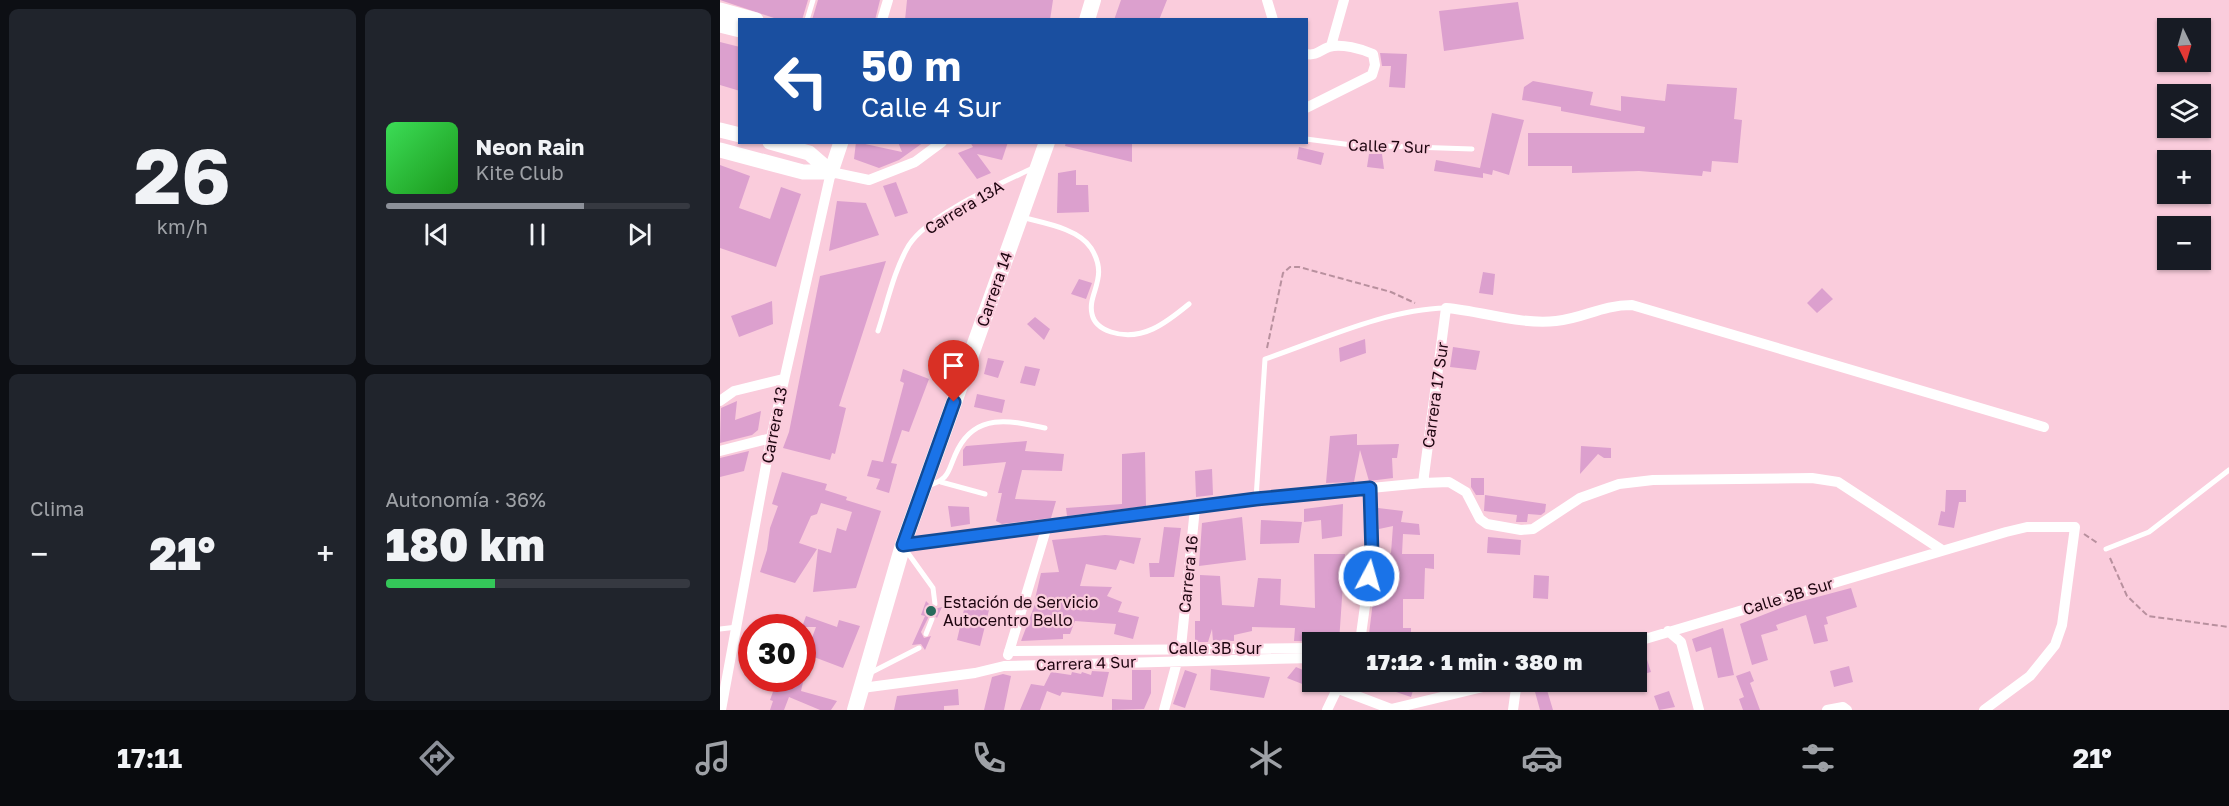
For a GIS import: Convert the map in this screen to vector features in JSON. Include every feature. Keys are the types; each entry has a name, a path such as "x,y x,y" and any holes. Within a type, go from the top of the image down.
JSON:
{"main road":[{"path":"1088,18 1093,0"},
{"name":"Carrera 14","path":"860,698 903,545 1046,144"}],"street":[{"path":"883,18 888,0"},
{"path":"1267,0 1272,18"},
{"path":"1331,46 1344,0"},
{"path":"720,10 749,18"},
{"path":"720,25 738,30"},
{"path":"1308,54 1314,55 1331,46 1364,50 1373,54 1375,65 1372,75 1308,107"},
{"path":"720,130 738,134"},
{"path":"777,144 809,153 831,172"},
{"name":"Carrera 13","path":"721,710 783,379 831,172 840,144"},
{"path":"720,150 803,172 831,172 869,180 915,162 939,144"},
{"path":"1446,308 1532,321 1555,321 1574,318 1610,305 1632,305 2044,427"},
{"name":"Carrera 17 Sur","path":"1423,483 1446,308"},
{"path":"720,401 734,391 783,379"},
{"path":"720,452 771,438"},
{"path":"903,545 1256,499 1449,482 1466,492 1480,519 1487,524 1521,530 1533,529 1580,498 1619,484 1653,480 1812,477 1838,482 1942,550"},
{"path":"1361,632 1372,555 1370,488"},
{"name":"Carrera 16","path":"1164,710 1181,647 1195,508"},
{"path":"1004,666 1047,526"},
{"name":"Calle 3B Sur","path":"1647,638 1942,550 2027,527 2075,527"},
{"path":"1984,710 2030,676 2055,645 2062,625 2075,527"},
{"path":"1668,632 1681,642 1699,710"},
{"name":"Calle 3B Sur","path":"1010,651 1181,647 1302,648"},
{"name":"Carrera 4 Sur","path":"860,698 1004,666 1302,658"},
{"path":"1327,710 1335,692"},
{"path":"1356,692 1391,709 1462,692"},
{"path":"1513,710 1515,692"},
{"path":"1827,710 1843,707 1847,710"}],"lane":[{"path":"808,18 813,0"},
{"name":"Calle 7 Sur","path":"1308,140 1352,145 1472,149"},
{"name":"Carrera 13A","path":"878,331 904,256 912,241 943,216 1040,164"},
{"path":"1020,216 1075,234 1090,246 1097,259 1099,274 1092,313 1095,322 1104,329 1134,335 1148,332 1189,304"},
{"path":"1256,499 1265,359 1394,315 1429,308 1446,308"},
{"path":"923,487 940,482 948,475 958,448 975,429 989,422 1006,420 1045,428"},
{"path":"2106,549 2149,532 2229,470"},
{"path":"940,482 985,494"},
{"path":"903,545 933,588 935,604"},
{"path":"927,634 932,619"},
{"path":"720,629 737,627"},
{"path":"860,698 919,648"}],"path":[{"path":"1265,359 1283,273 1290,267 1299,267 1390,292 1429,308"},
{"path":"2075,527 2106,549 2127,596 2148,616 2229,627"}],"building":[{"path":"720,0 808,0 803,18 774,18"},
{"path":"818,0 880,0 876,18 813,18"},
{"path":"907,0 1053,0 1050,18 905,18"},
{"path":"1121,0 1167,0 1160,18 1115,18"},
{"path":"1518,2 1524,39 1444,51 1439,11"},
{"path":"720,42 738,46 738,90 720,85"},
{"path":"1380,53 1407,54 1405,88 1389,87 1391,66 1382,66"},
{"path":"1533,81 1593,92 1590,105 1621,111 1621,96 1665,101 1667,84 1737,88 1734,119 1742,120 1738,163 1712,161 1711,172 1703,171 1702,176 1639,171 1572,173 1572,166 1528,166 1528,133 1644,133 1645,127 1561,111 1561,107 1522,100 1524,87"},
{"path":"1492,113 1524,120 1509,175 1493,170 1492,175 1483,173 1483,178 1434,171 1436,160 1480,168"},
{"path":"856,144 902,152 899,144 921,144 899,160 879,168 854,159"},
{"path":"971,144 1007,144 1002,160 977,154 991,173 977,179 958,153 973,147"},
{"path":"1066,144 1132,144 1132,162 1065,146"},
{"path":"1299,147 1324,153 1321,165 1297,159"},
{"path":"1369,154 1382,154 1384,169 1367,167"},
{"path":"720,165 750,176 739,208 770,219 781,187 801,194 776,267 720,248"},
{"path":"1076,170 1076,185 1088,185 1089,212 1057,213 1058,173"},
{"path":"896,182 908,213 895,217 883,186"},
{"path":"837,201 866,203 879,235 829,251"},
{"path":"886,261 839,406 846,408 835,454 832,453 830,460 783,448 789,432 820,276"},
{"path":"1483,272 1495,274 1493,295 1479,293"},
{"path":"1079,279 1092,283 1086,299 1071,294"},
{"path":"1822,288 1833,299 1817,313 1807,303"},
{"path":"772,301 773,324 739,337 731,316"},
{"path":"1035,317 1050,329 1044,340 1027,324"},
{"path":"1365,339 1366,353 1340,362 1339,348"},
{"path":"1453,347 1480,351 1476,370 1450,367"},
{"path":"988,358 1004,361 998,378 984,374"},
{"path":"1025,366 1040,369 1035,386 1020,383"},
{"path":"903,369 929,379 909,432 902,430 891,463 897,464 889,493 876,489 880,479 867,476 872,460 883,462 904,383 900,381"},
{"path":"977,394 1005,400 1002,413 974,407"},
{"path":"737,401 735,420 761,411 758,430 752,435 720,443 721,408"},
{"path":"1357,434 1357,445 1399,444 1397,458 1392,458 1393,478 1369,481 1360,450 1354,482 1326,483 1330,436"},
{"path":"1027,441 1025,451 1064,454 1062,471 1022,470 1015,499 1056,501 1051,518 1002,524 996,521 1002,493 998,493 1006,462 963,466 963,450 966,446"},
{"path":"1581,446 1611,448 1611,458 1604,458 1598,454 1580,474"},
{"path":"749,451 744,471 720,477 720,458"},
{"path":"1145,452 1146,506 1067,516 1066,508 1122,504 1122,454"},
{"path":"1212,469 1213,495 1196,497 1195,471"},
{"path":"782,472 827,484 825,490 847,497 846,500 881,511 856,588 813,592 818,549 831,553 837,528 846,531 852,512 821,503 817,514 811,516 799,543 817,549 795,583 760,572 767,550 770,528 778,506 772,504"},
{"path":"1471,478 1484,478 1484,495 1476,495 1471,487"},
{"path":"1946,490 1966,490 1966,502 1959,502 1954,528 1938,525 1941,511 1945,512"},
{"path":"1485,495 1546,504 1545,512 1541,515 1528,514 1527,522 1516,522 1517,515 1484,511"},
{"path":"1343,504 1342,536 1322,539 1321,520 1304,522 1304,509"},
{"path":"948,506 969,507 970,524 951,527"},
{"path":"1378,508 1403,511 1401,522 1419,524 1420,535 1403,534 1402,554 1434,554 1434,569 1425,568 1424,599 1403,599 1403,628 1411,628 1411,632 1369,632 1379,553 1391,553 1393,526 1379,529"},
{"path":"1242,517 1246,560 1199,566 1202,523"},
{"path":"1261,520 1302,522 1299,543 1260,544"},
{"path":"1164,527 1181,528 1174,577 1150,577 1149,563 1159,563"},
{"path":"1105,535 1141,538 1134,564 1120,560 1116,570 1086,564 1080,586 1112,587 1107,596 1122,602 1118,612 1139,617 1133,639 1114,634 1116,624 1075,621 1070,634 1063,634 1063,639 1021,641 1037,599 1035,599 1041,573 1059,572 1052,540"},
{"path":"1488,537 1521,540 1520,555 1487,553"},
{"path":"1314,554 1345,554 1340,632 1302,632 1302,641 1294,641 1295,628 1252,627 1252,631 1234,635 1234,641 1213,641 1212,629 1208,642 1195,642 1195,621 1200,621 1200,575 1220,576 1222,605 1254,607 1258,578 1281,579 1280,605 1315,608"},
{"path":"1534,575 1549,576 1548,599 1533,598"},
{"path":"1851,588 1857,607 1826,617 1828,624 1824,625 1828,641 1814,644 1806,615 1776,625 1778,630 1761,635 1768,660 1752,665 1740,624 1791,604"},
{"path":"926,601 934,609 942,607 937,618 933,614 929,616 921,632 924,638 931,636 925,650 921,644 912,645 925,616 921,615"},
{"path":"966,601 990,606 980,646 957,640"},
{"path":"816,620 837,627 839,620 860,626 843,668 816,658"},
{"path":"1723,628 1734,675 1718,678 1711,647 1696,652 1692,639"},
{"path":"1647,660 1651,672 1647,673"},
{"path":"1849,666 1853,682 1834,687 1830,671"},
{"path":"1296,667 1302,670 1302,684 1287,678"},
{"path":"1211,669 1270,677 1264,698 1210,690"},
{"path":"1132,670 1151,670 1151,693 1144,709 1112,710 1112,699 1132,700"},
{"path":"1185,670 1197,674 1185,708 1173,704"},
{"path":"1092,671 1109,672 1103,697 1062,692 1060,696 1047,691 1040,710 1020,710 1031,684 1044,686 1051,672 1071,675 1072,672 1081,674 1082,672 1091,675"},
{"path":"1750,671 1754,681 1750,683 1760,710 1743,710 1739,699 1744,697 1736,676"},
{"path":"1003,674 1011,676 1004,710 984,710 992,677"},
{"path":"958,689 959,705 944,706 944,710 894,710 897,696"},
{"path":"1669,691 1675,707 1659,710 1654,696"},
{"path":"773,692 805,692 837,701 831,710 820,710 789,697 784,710 770,710 773,701 770,700"},
{"path":"1396,692 1413,692 1411,697"},
{"path":"1535,692 1548,692 1553,710 1540,710"}],"place":[{"name":"Estación de Servicio Autocentro Bello","path":"931,611"}],"route":[{"path":"954,402 903,545 1256,499 1370,488 1372,555 1369,576"}]}
